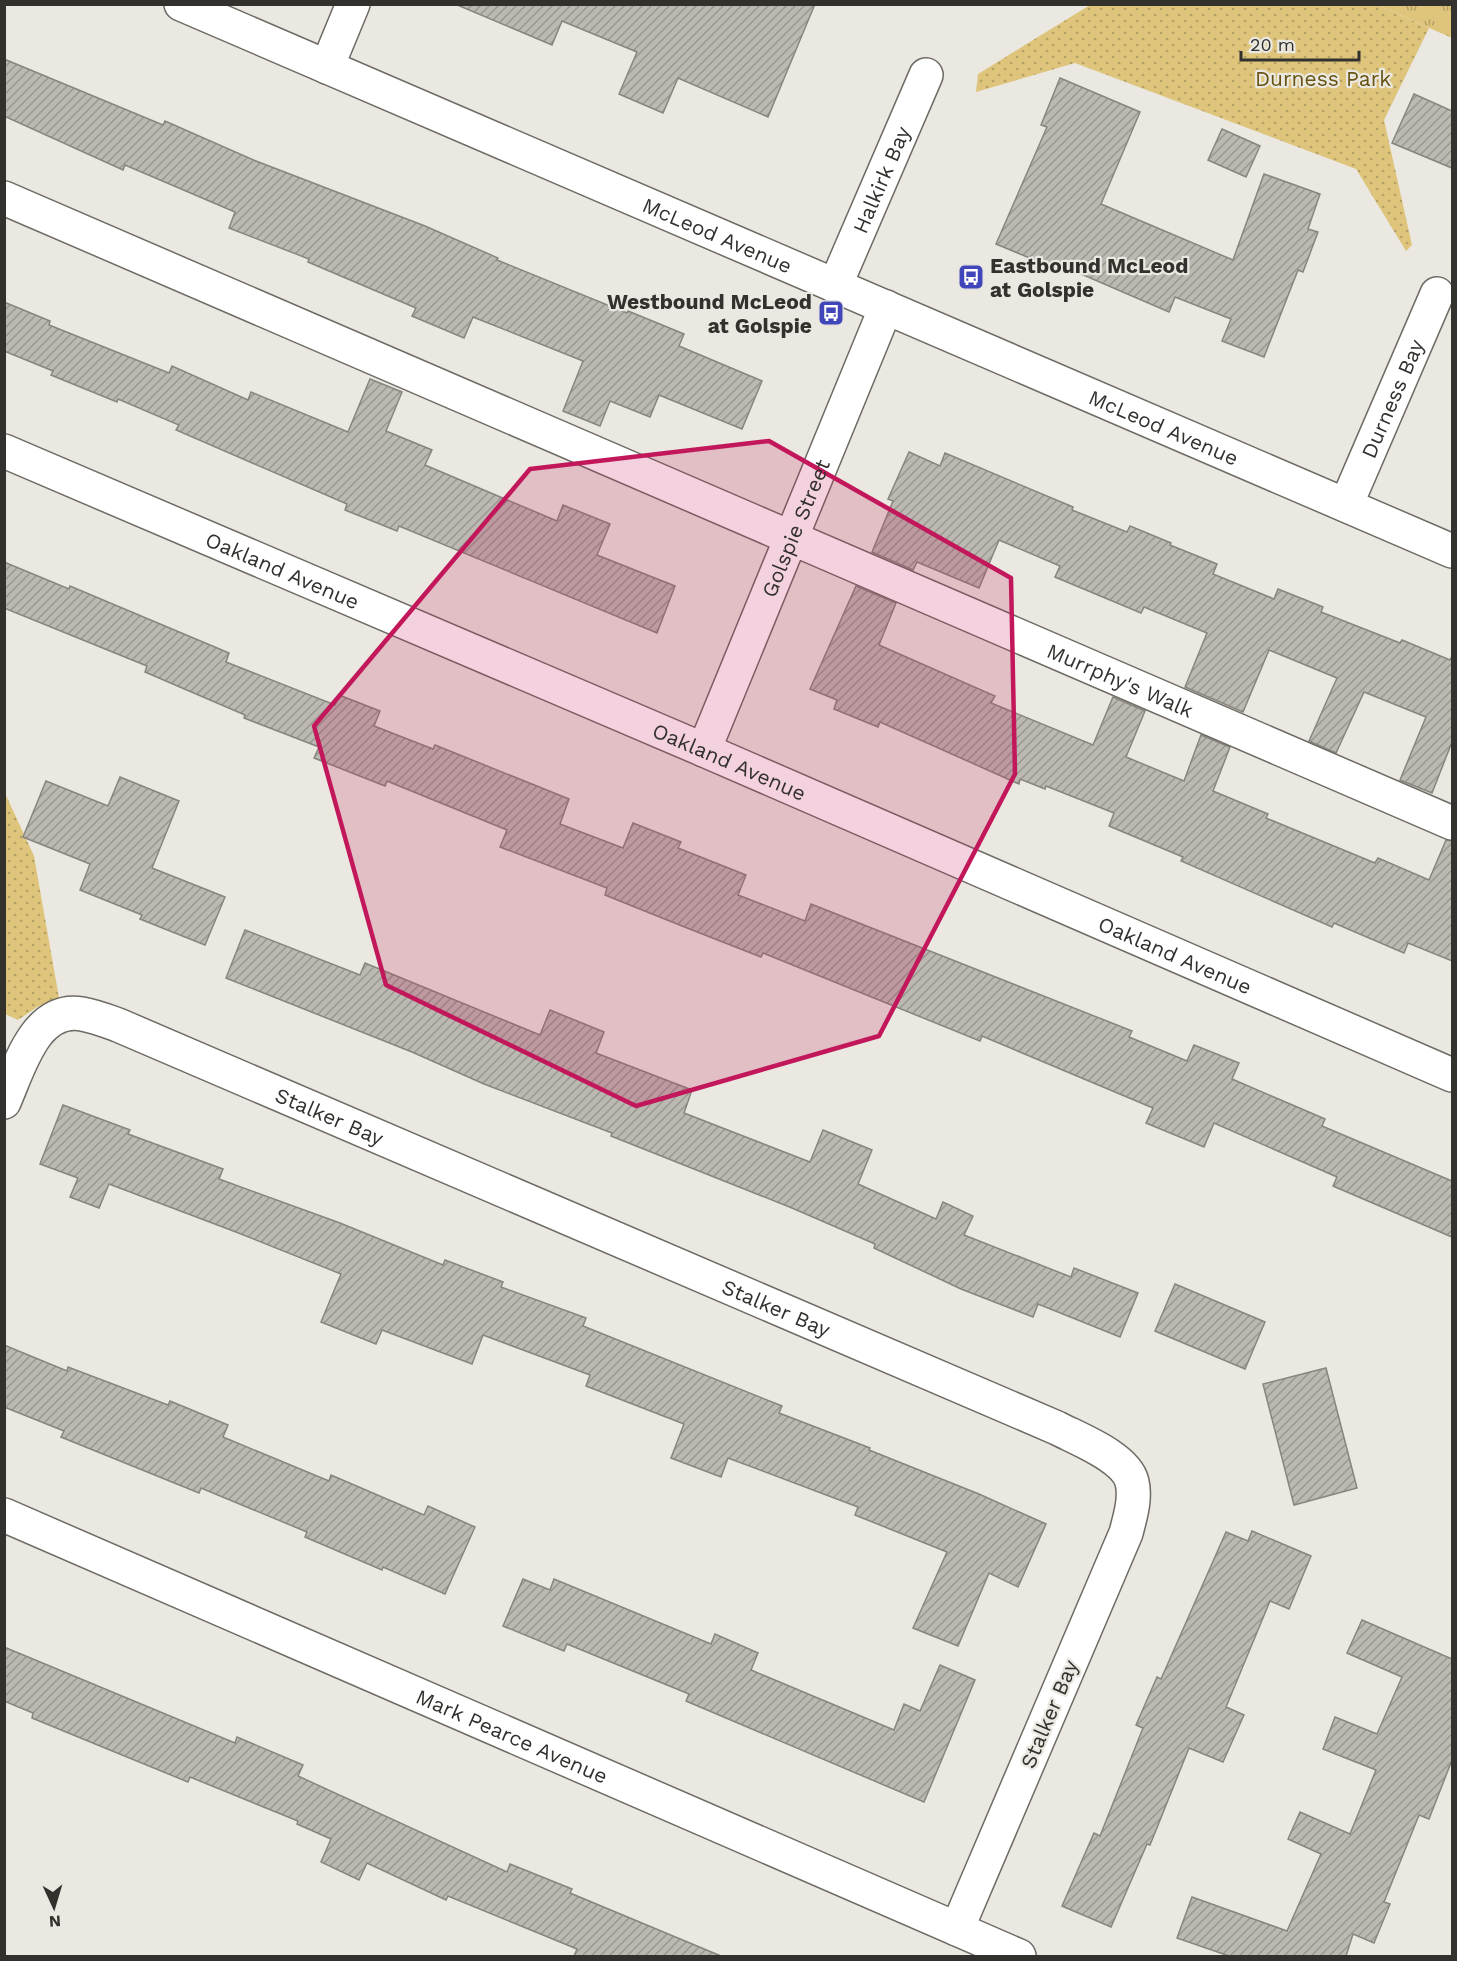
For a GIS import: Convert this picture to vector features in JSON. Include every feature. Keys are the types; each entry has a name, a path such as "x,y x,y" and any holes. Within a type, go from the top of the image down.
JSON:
{"street":[{"name":"McLeod Avenue","path":"181,4 1452,551"},
{"path":"327,67 353,4"},
{"name":"Halkirk Bay","path":"835,286 926,75"},
{"name":"Murrphy's Walk","path":"4,198 792,536 1452,823"},
{"name":"Durness Bay","path":"1346,505 1437,294"},
{"name":"Golspie Street","path":"704,750 886,307"},
{"name":"Oakland Avenue","path":"4,452 704,750 1452,1075"},
{"name":"Stalker Bay","path":"4,1102 28,1048 45,1023 59,1016 81,1014 118,1025 1057,1428 1099,1449 1119,1463 1132,1481 1133,1507 1126,1533 957,1929"},
{"name":"Mark Pearce Avenue","path":"4,1515 1019,1956"}],"highlighted area":[{"path":"769,441 1011,578 1015,774 879,1036 636,1106 386,985 314,726 530,469"}],"green space":[{"name":"Durness Park","path":"1090,5 1377,5 1429,28 1384,120 1412,245 1406,251 1356,169 1075,63 976,92 978,74"},
{"path":"1377,5 1452,5 1452,38"},
{"path":"4,791 34,856 59,998 37,1007 18,1020 5,1014"}],"building":[{"path":"455,4 815,4 768,117 678,78 663,113 619,94 637,52 562,21 552,45"},
{"path":"4,59 163,125 165,121 256,161 425,226 498,258 497,260 684,334 679,346 762,381 742,429 659,395 650,417 610,401 600,426 563,411 583,361 473,317 464,338 412,316 416,308 308,262 309,259 229,228 235,212 125,165 123,170 4,116"},
{"path":"1060,78 1140,112 1101,204 1233,260 1264,174 1320,194 1308,229 1318,232 1303,272 1298,270 1264,357 1222,341 1231,319 1175,297 1169,312 1058,264 1056,269 996,244 1047,127 1041,125"},
{"path":"1414,94 1452,111 1452,168 1392,143"},
{"path":"1222,129 1260,146 1246,177 1208,160"},
{"path":"4,302 50,321 49,325 169,373 172,366 248,400 251,392 348,432 370,379 402,392 386,431 432,450 425,465 557,521 563,505 610,524 597,555 675,586 657,633 399,526 397,531 345,510 347,504 176,430 179,425 118,399 117,402 51,375 53,371 4,351"},
{"path":"909,452 940,466 945,453 1127,532 1130,526 1171,543 1170,545 1217,564 1213,574 1274,599 1278,589 1323,607 1321,612 1400,643 1402,640 1450,660 1452,656 1452,742 1432,793 1400,780 1426,717 1364,692 1336,753 1309,741 1337,678 1269,650 1243,712 1185,687 1207,633 1144,607 1141,613 1055,577 1060,566 999,540 979,588 917,562 913,570 872,552 893,501 888,499"},
{"path":"4,562 69,589 70,586 229,653 226,662 335,705 339,695 380,711 374,726 433,749 435,745 569,799 560,824 623,848 633,823 681,842 678,848 746,875 738,895 805,921 811,904 1132,1031 1129,1037 1187,1061 1194,1045 1239,1063 1232,1079 1325,1119 1322,1126 1452,1181 1452,1237 1333,1186 1337,1177 1214,1123 1204,1147 1146,1123 1153,1108 982,1036 980,1041 763,953 761,957 682,926 605,895 607,888 500,847 507,830 387,781 385,786 314,758 319,747 244,718 245,715 145,672 147,666 4,608"},
{"path":"856,586 896,603 879,645 995,696 991,703 1093,745 1113,697 1145,711 1126,757 1184,781 1201,735 1230,747 1213,791 1268,814 1266,818 1375,863 1378,858 1429,880 1446,840 1452,841 1452,961 1408,943 1404,953 1334,923 1332,927 1181,861 1183,857 1109,826 1114,813 1046,786 1045,789 1020,779 1019,784 880,722 878,727 834,709 837,700 810,689"},
{"path":"120,777 179,801 152,868 225,897 205,945 140,919 142,915 80,890 90,864 23,837 46,781 108,806"},
{"path":"245,930 360,975 365,963 540,1035 550,1010 604,1032 596,1053 692,1090 684,1113 810,1162 823,1130 872,1150 858,1184 936,1219 943,1202 973,1216 964,1235 1071,1277 1074,1268 1138,1293 1120,1337 1038,1304 1033,1317 961,1289 874,1248 875,1244 792,1208 226,978"},
{"path":"63,1105 130,1130 128,1134 223,1169 219,1179 340,1223 443,1265 445,1260 503,1282 501,1287 586,1318 583,1326 782,1406 779,1413 870,1448 869,1450 979,1494 1046,1524 1018,1587 989,1573 958,1646 913,1628 947,1552 855,1515 858,1507 728,1458 721,1477 671,1458 684,1424 586,1386 590,1375 483,1335 472,1364 382,1330 376,1344 321,1322 341,1274 109,1184 99,1208 70,1197 78,1178 40,1164"},
{"path":"1175,1284 1265,1322 1245,1369 1155,1331"},
{"path":"4,1345 67,1371 68,1367 168,1405 170,1401 228,1425 223,1437 329,1481 331,1475 424,1515 428,1506 475,1527 445,1594 305,1537 307,1532 201,1488 199,1493 61,1437 64,1431 4,1407"},
{"path":"1326,1368 1357,1488 1294,1505 1263,1384"},
{"path":"1252,1531 1311,1556 1289,1609 1270,1601 1226,1707 1244,1715 1223,1762 1189,1748 1150,1845 1147,1844 1111,1927 1062,1906 1094,1833 1100,1836 1143,1728 1136,1725 1157,1677 1161,1679 1226,1532 1248,1541"},
{"path":"523,1579 550,1590 554,1579 711,1644 715,1634 758,1653 751,1670 894,1730 904,1704 920,1711 940,1665 975,1680 924,1802 686,1701 689,1694 567,1644 564,1651 503,1626"},
{"path":"1362,1620 1452,1659 1452,1760 1429,1819 1419,1815 1384,1902 1390,1904 1374,1943 1353,1934 1346,1956 1229,1956 1177,1938 1192,1897 1287,1931 1321,1854 1288,1839 1300,1812 1350,1834 1376,1770 1323,1749 1335,1717 1377,1734 1402,1677 1347,1653"},
{"path":"4,1647 235,1743 237,1737 303,1765 298,1776 507,1872 510,1864 572,1889 570,1893 721,1956 574,1956 577,1949 448,1896 446,1900 367,1863 359,1880 321,1862 331,1839 297,1824 298,1821 190,1777 188,1782 32,1718 33,1713 4,1701"}],"place":[{"name":"Eastbound McLeod at Golspie","path":"971,277"},
{"name":"Westbound McLeod at Golspie","path":"831,313"}]}
